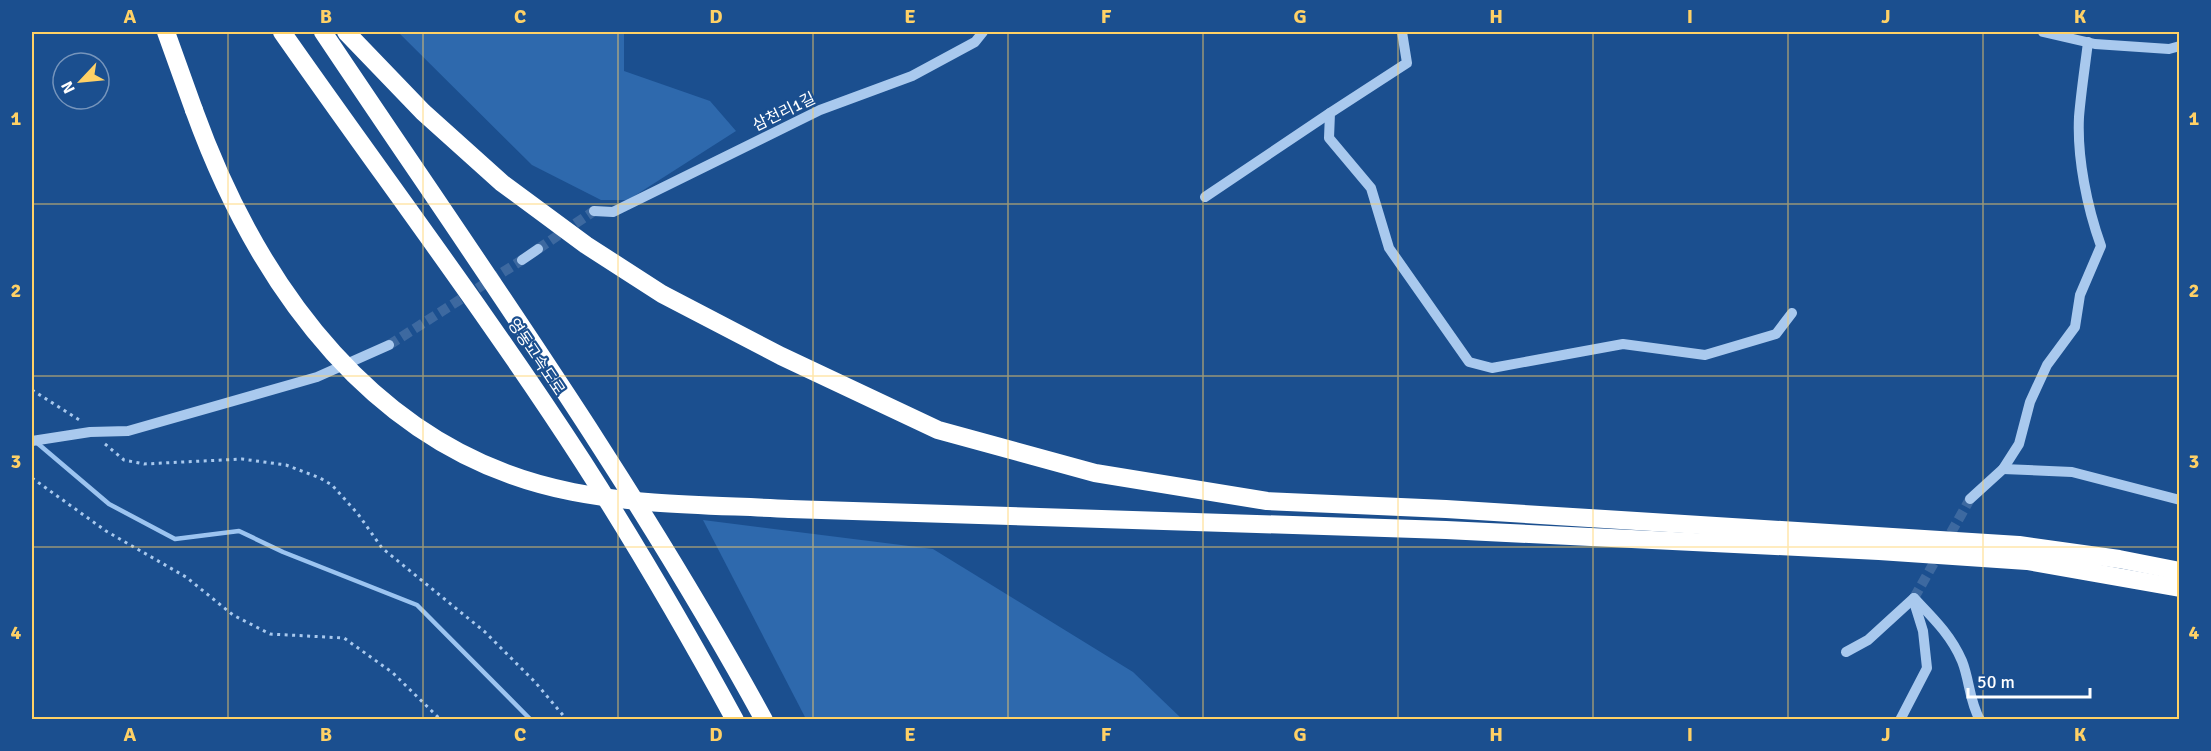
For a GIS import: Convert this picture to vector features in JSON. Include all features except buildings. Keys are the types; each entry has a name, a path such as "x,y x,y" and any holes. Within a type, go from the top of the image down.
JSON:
{"highway":[{"path":"166,32 194,110 238,214 299,313 357,378 417,426 491,467 572,492 702,504 790,509 1446,530 1879,550 2027,561 2180,588"},
{"name":"영동고속도로","path":"282,32 499,337 582,462 676,612 735,720"},
{"name":"영동고속도로","path":"323,32 653,528 716,631 764,720"},
{"path":"346,32 423,112 502,183 586,245 672,299 781,356 938,430 1095,473 1267,501 1446,509 2019,545 2119,559 2180,571"}],"street":[{"name":"삼천리1길","path":"594,211 613,212 820,110 912,76 975,42 982,32"},
{"path":"1205,197 1407,63 1402,32"},
{"path":"2043,32 2088,42 2169,49 2180,46"},
{"path":"1970,499 2003,469 2019,444 2030,402 2046,364 2075,327 2080,295 2101,246 2094,227 2083,166 2079,118 2088,42"},
{"path":"1330,113 1329,138 1371,188 1389,248 1469,362 1492,368 1623,344 1705,355 1776,334 1792,313"},
{"path":"522,260 538,249"},
{"path":"32,441 90,432 128,431 317,377 389,345"},
{"path":"2003,469 2072,472 2180,500"},
{"path":"1846,652 1868,640 1914,598"},
{"path":"1900,720 1927,668 1923,630 1914,598"},
{"path":"1914,598 1946,631 1963,663 1972,706 1980,720"}],"path":[{"path":"32,390 80,420 90,432 124,460 144,464 242,459 286,465 332,485 358,514 382,548 484,632 535,682 567,720"},
{"path":"32,478 106,531 186,578 233,615 270,634 344,638 393,673 441,720"}],"shaded area":[{"path":"398,32 624,32 624,71 710,101 736,131 628,200 601,200 532,165"},
{"path":"703,520 933,549 1133,672 1182,719 806,719"}],"waterway":[{"path":"36,442 109,504 175,539 239,531 283,552 417,605 531,720"}],"tunnel":[{"path":"538,249 594,211"},
{"path":"389,345 522,260"},
{"path":"1914,598 1970,499"}]}
